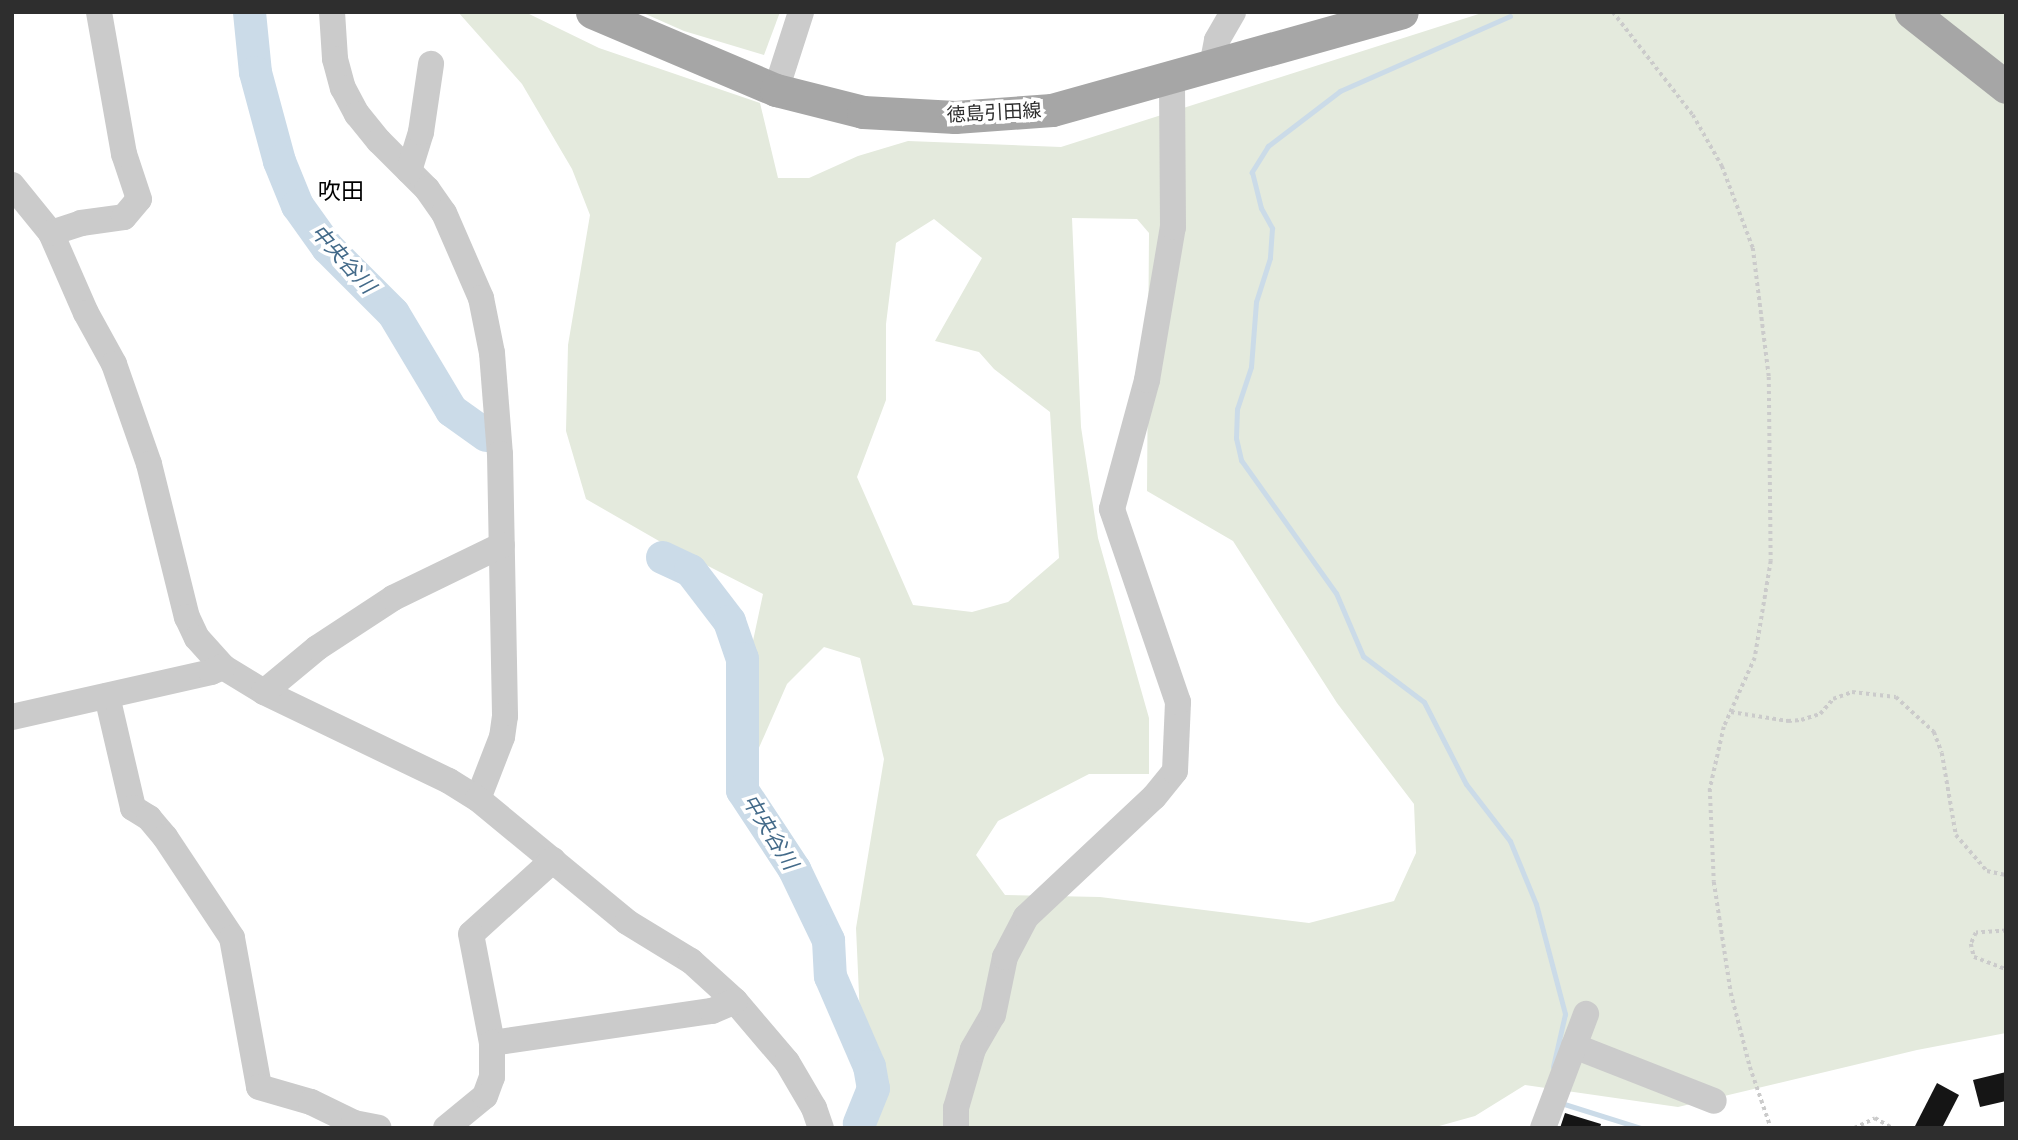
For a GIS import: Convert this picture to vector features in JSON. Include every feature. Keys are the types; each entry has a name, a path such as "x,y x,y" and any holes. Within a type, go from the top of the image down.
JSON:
{"main road":[{"name":"徳島引田線","path":"592,12 776,90 863,112 955,117 1052,110 1172,79 1402,12"},
{"path":"1911,12 2006,87"}],"street":[{"path":"51,233 81,223 124,217 139,199 124,154 99,12"},
{"path":"332,12 335,59 343,88 357,114 444,213 481,298 492,353 500,454 505,716 502,737 478,799"},
{"path":"776,90 801,12"},
{"path":"1212,66 1217,40 1233,12"},
{"path":"409,171 421,132 432,64"},
{"path":"956,1128 956,1108 973,1049 993,1015 1005,957 1026,917 1154,797 1175,771 1178,702 1112,509 1147,380 1173,227 1172,79"},
{"path":"12,185 51,233 86,313 114,364 149,464 187,617 197,638 223,667 264,692 449,781 478,799 627,922 691,961 735,1001 787,1062 814,1108 821,1128"},
{"path":"264,692 317,648 393,598 502,545"},
{"path":"12,717 223,667"},
{"path":"107,696 133,807 149,818 165,838 232,938 259,1087 311,1102 354,1123 379,1128"},
{"path":"446,1128 485,1096 492,1077 492,1043 471,934 553,860"},
{"path":"492,1043 712,1011 735,1001"},
{"path":"1543,1128 1586,1014"},
{"path":"1574,1046 1714,1101"}],"path":[{"path":"1614,12 1693,115 1722,166 1753,247 1769,377 1771,561 1755,658 1724,727 1710,789 1714,882 1731,993 1750,1067 1771,1128"},
{"path":"1731,712 1777,720 1801,720 1820,713 1833,699 1852,692 1896,697 1934,732 1942,753 1956,835 1987,871 2006,876"},
{"path":"2006,931 1976,933 1971,944 1974,957 2006,969"},
{"path":"1854,1128 1875,1118 1892,1128"}],"shaded area":[{"path":"458,12 525,12 599,48 760,103 778,178 809,178 858,156 908,141 1061,147 1485,12 2006,12 2006,1033 1917,1050 1678,1107 1525,1085 1475,1116 1432,1128 865,1128 856,928 884,759 860,658 824,647 787,684 758,750 732,739 763,594 659,541 586,499 566,431 568,345 590,215 572,169 522,84","holes":["1072,218 1137,219 1149,233 1147,491 1233,541 1337,703 1414,804 1416,853 1394,901 1309,923 1100,897 1005,895 976,855 998,821 1089,774 1149,774 1149,718 1098,538 1081,427","934,219 982,258 935,341 979,352 994,369 1050,412 1059,558 1008,602 972,612 913,605 857,477 886,400 886,324 896,243"]},
{"path":"641,12 780,12 764,55 684,31"}],"building":[{"path":"2006,1072 2006,1101 1980,1107 1973,1080"},
{"path":"1937,1083 1959,1095 1942,1128 1914,1128"},
{"path":"1565,1113 1601,1124 1600,1128 1560,1128"}],"waterway":[{"name":"中央谷川","path":"249,12 255,72 279,161 297,205 327,247 393,313 451,410 486,435"},
{"path":"1510,16 1340,91 1268,146 1252,172 1261,208 1272,228 1270,258 1256,302 1251,367 1237,409 1236,438 1241,460 1336,593 1363,656 1424,702 1466,784 1510,841 1536,904 1565,1014 1553,1067"},
{"name":"中央谷川","path":"662,557 690,570 729,621 742,658 742,790 794,869 828,940 830,976 869,1066 873,1088 859,1123"},
{"path":"1561,1103 1641,1128"}],"district":[{"name":"吹田","path":"341,191"}]}
